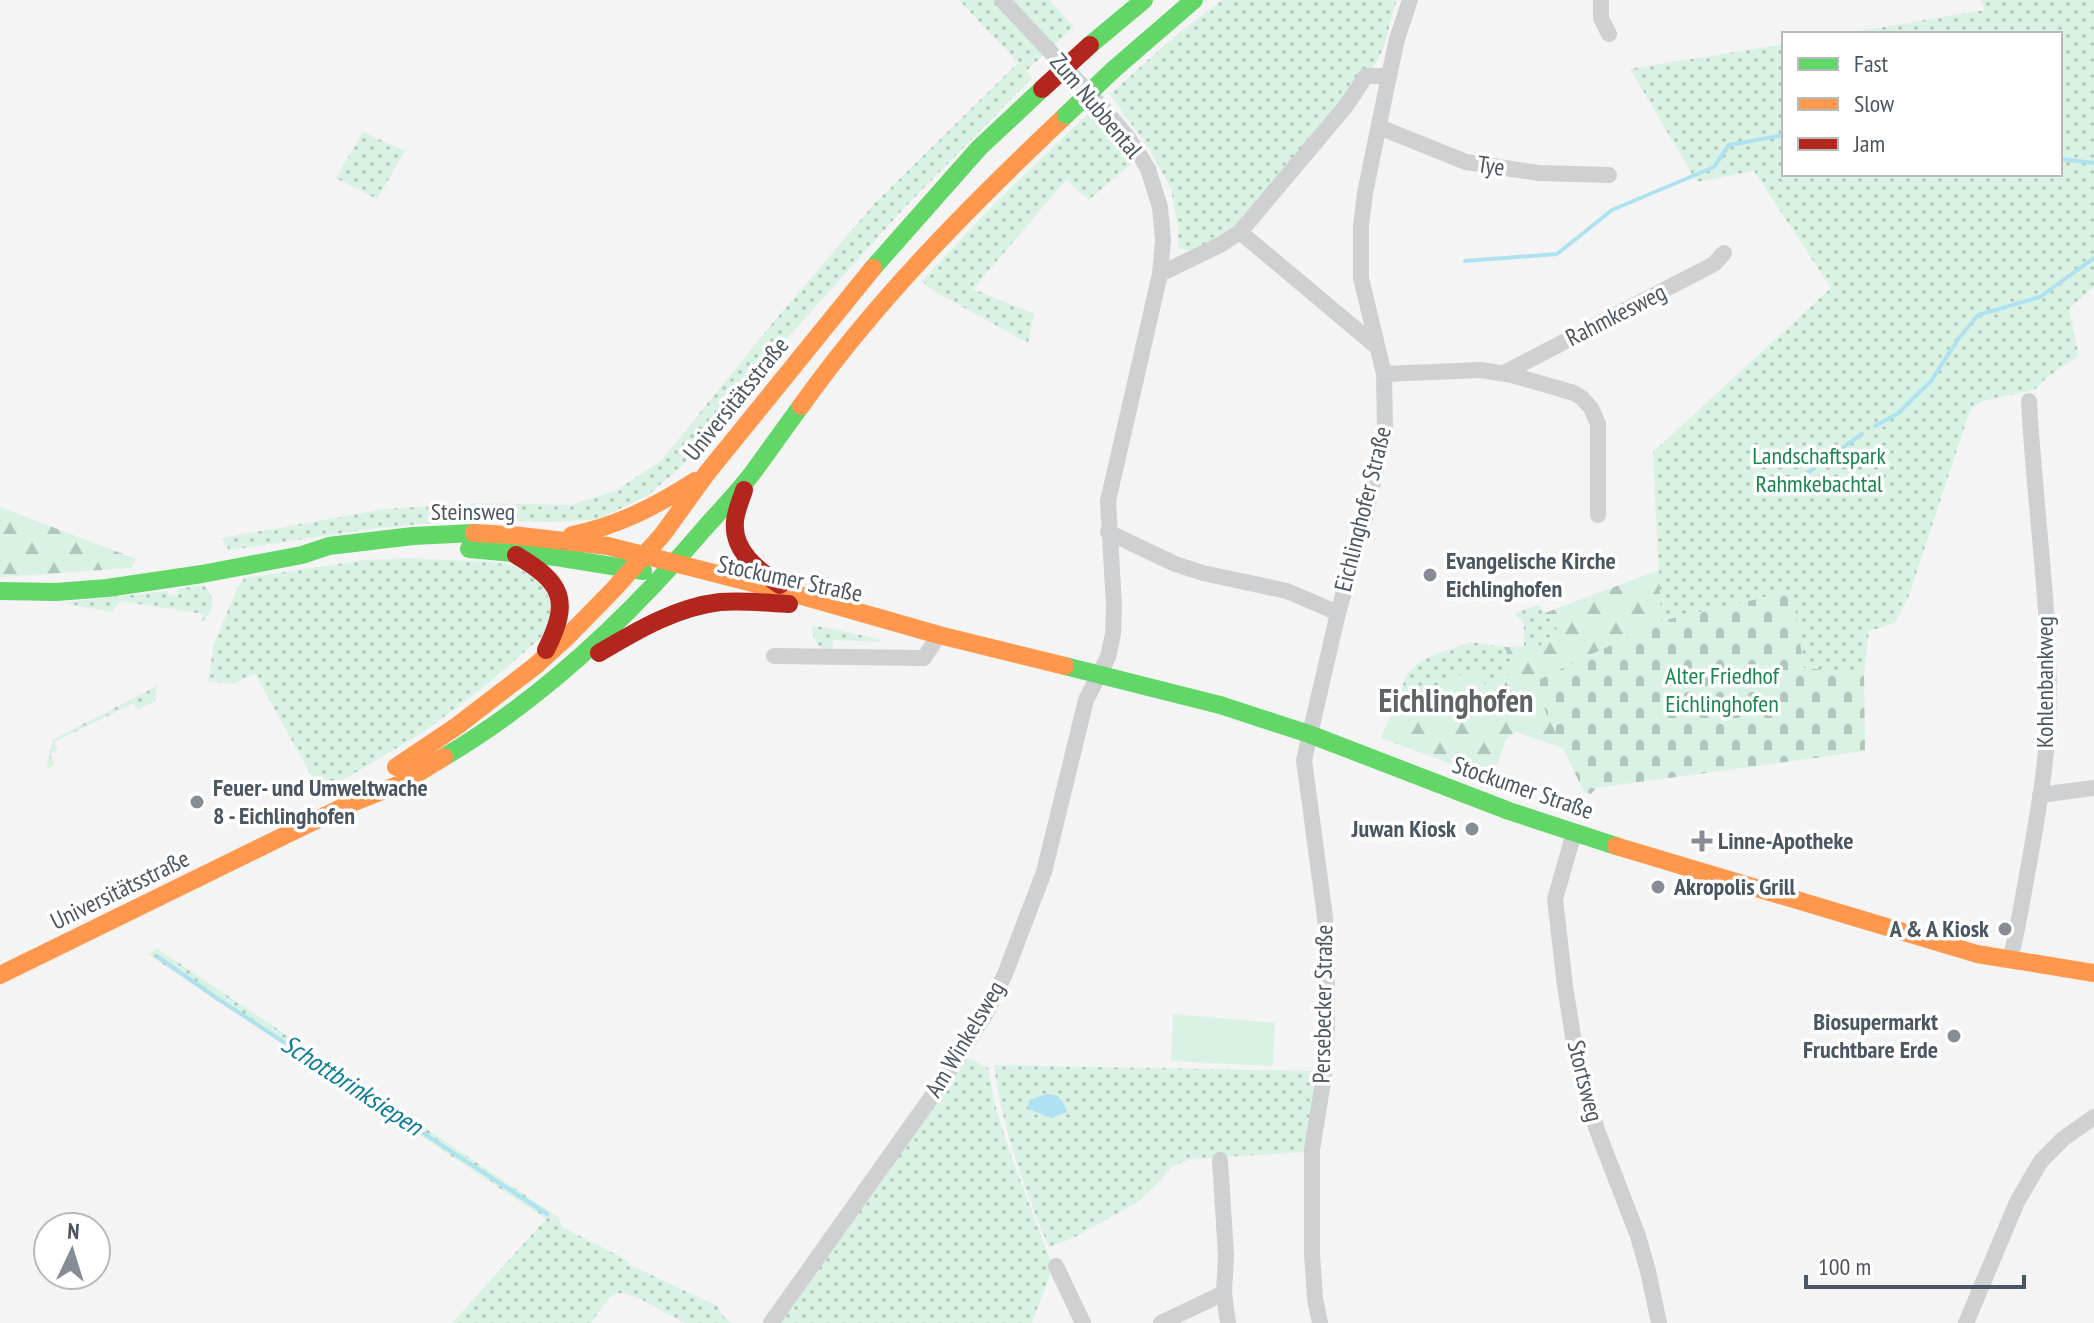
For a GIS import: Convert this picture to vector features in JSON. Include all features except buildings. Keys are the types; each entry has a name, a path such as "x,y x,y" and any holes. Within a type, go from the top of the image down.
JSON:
{"main road":[{"name":"Universitätsstraße","path":"347,805 372,782 431,744 535,666 590,614 639,562 892,245 979,148 1090,45 1144,0"},
{"name":"Universitätsstraße","path":"0,975 347,805 400,784 482,735 572,666 670,570 749,477 824,373 880,304 1014,164 1113,70 1194,0"},
{"path":"545,537 591,532 621,523 650,509 707,473"},
{"name":"Universitätsstraße","path":"749,477 735,518 737,543 756,569 791,598"},
{"name":"Steinsweg","path":"0,591 56,592 107,588 202,574 302,555 329,546 464,533 545,537 608,546 639,562"},
{"name":"Steinsweg","path":"302,555 423,548 480,549 639,562"},
{"path":"510,552 545,573 560,597 556,629 548,648 535,666"},
{"name":"Stockumer Straße","path":"639,562 1220,705 1309,734 1574,833 1977,954 2094,973"},
{"path":"572,666 644,628 701,605 791,598"}],"street":[{"name":"Zum Nubbental","path":"1002,0 1126,135 1153,182 1160,207 1163,240 1160,274 1109,493 1107,512 1114,619 1108,657 1100,675"},
{"name":"Eichlinghofer Straße","path":"1309,734 1386,421 1384,374 1362,289 1360,257 1365,193 1397,39 1410,0"},
{"path":"1601,0 1601,18 1609,34"},
{"path":"1160,274 1240,232 1336,118 1366,76 1389,76"},
{"name":"Tye","path":"1379,127 1466,162 1539,173 1609,175"},
{"path":"1240,232 1376,346"},
{"name":"Rahmkesweg","path":"1504,373 1714,264 1724,253"},
{"path":"1384,374 1481,370 1504,373 1582,398 1591,408 1598,424 1598,515"},
{"name":"Kohlenbankweg","path":"2010,960 2040,795 2049,693 2047,628 2029,401"},
{"path":"1108,532 1175,564 1287,591 1338,613"},
{"path":"774,656 924,658 939,635"},
{"name":"Am Winkelsweg","path":"771,1323 940,1085 986,1013 1005,974 1044,872 1086,700 1100,675"},
{"name":"Persebecker Straße","path":"1309,734 1304,760 1325,917 1327,979 1324,1076 1312,1150 1312,1253 1320,1323"},
{"path":"2040,795 2094,788"},
{"name":"Stortsweg","path":"1574,833 1555,899 1576,1055 1597,1130 1638,1236 1659,1323"},
{"path":"1966,1323 2017,1202 2041,1161 2064,1138 2094,1117"},
{"path":"1220,1160 1226,1255 1224,1293 1228,1323"},
{"path":"1056,1266 1083,1323"},
{"path":"1161,1323 1224,1293"}],"green space":[{"path":"959,0 1049,0 1074,27 1026,71 1032,78 903,209 783,343 691,458 647,496 598,519 453,521 377,528 229,550 221,538 385,509 480,503 570,505 615,491 661,461 875,203 1018,63"},
{"path":"1222,0 1397,0 1383,50 1372,67 1233,232 1191,251 1178,248 1171,188 1149,149 1110,94 1182,30"},
{"name":"Landschaftspark Rahmkebachtal","path":"1981,0 2094,0 2094,286 2069,309 2079,356 2034,390 1982,401 1970,410 1909,595 1895,623 1869,631 1864,673 1804,669 1792,591 1661,621 1653,452 1831,288 1754,171 1697,182 1630,69 1782,44 1782,176 2062,176 2062,32 1854,32 1985,10"},
{"path":"1088,114 1117,139 1131,164 1089,200 1066,180 973,289 1034,314 1028,343 932,290 922,281 996,202"},
{"path":"363,132 405,151 377,199 336,178"},
{"path":"0,507 136,559 132,568 0,577"},
{"path":"409,558 513,565 542,582 553,608 544,635 485,686 422,733 321,793 255,674 232,684 208,681 214,643 238,587 245,578 364,560"},
{"path":"1659,570 1661,621 1532,683 1565,749 1516,732 1506,739 1492,779 1381,738 1402,691 1415,693 1438,686 1448,705 1516,671 1504,647 1540,646 1558,630 1545,613"},
{"path":"203,585 212,598 212,604 201,622 204,614 120,601 112,612 67,602 168,591 169,595 178,594 177,589"},
{"name":"Alter Friedhof Eichlinghofen","path":"1792,591 1804,668 1864,673 1865,751 1596,788 1591,794 1584,792 1532,683 1661,621"},
{"path":"1539,605 1558,630 1540,646 1524,647 1524,623 1515,615"},
{"path":"812,625 880,639 880,642 833,640 832,651 827,650 816,643"},
{"path":"1471,642 1504,647 1516,671 1447,705 1438,686 1415,693 1402,691 1411,670 1419,663"},
{"path":"1476,667 1486,686 1447,705 1438,686"},
{"path":"157,686 155,701 138,710 134,703 54,742 58,750 50,754 55,765 47,769 49,752 54,739"},
{"path":"155,949 558,1217 562,1227 627,1260 630,1265 717,1306 732,1323 687,1323 623,1293 609,1299 591,1323 452,1323 546,1219 149,955"},
{"path":"1173,1014 1275,1023 1273,1066 1171,1061"},
{"path":"963,1056 988,1068 995,1105 1010,1153 1053,1267 1032,1323 777,1321"},
{"path":"994,1065 1318,1071 1306,1152 1191,1159 1172,1166 1138,1202 1073,1238 1049,1247 1015,1158 1002,1112"}],"water":[{"path":"1047,1094 1058,1096 1067,1112 1051,1118 1028,1109 1029,1100"}],"waterway":[{"path":"1465,261 1557,254 1612,210 1714,167 1729,145 1782,135"},
{"path":"2062,159 2094,163"},
{"path":"1875,426 1897,414 1931,381 1978,315 2040,297 2094,258"},
{"path":"1789,486 1862,434"},
{"name":"Schottbrinksiepen","path":"158,957 547,1214"}],"traffic: fast":[{"path":"1090,45 1144,0"},
{"path":"1113,70 1194,0"},
{"path":"1066,115 1113,70"},
{"path":"873,268 979,148 1042,89"},
{"path":"444,757 516,709 614,625 674,563 751,475 801,406"},
{"path":"0,591 56,592 107,588 202,574 302,555 329,546 413,536 474,533"},
{"path":"469,549 556,557 643,571"},
{"path":"1065,666 1220,705 1309,734 1509,811 1616,846"}],"traffic: slow":[{"path":"801,406 861,328 926,254 1066,115"},
{"path":"396,767 457,726 535,666 613,590 663,534 707,473 873,268"},
{"path":"572,535 636,514 695,481"},
{"path":"474,533 608,546 1065,666"},
{"path":"0,975 347,805 400,784 444,757"},
{"path":"1616,846 1977,954 2094,973"}],"traffic: jam":[{"path":"1042,89 1090,45"},
{"path":"744,490 735,521 738,542 748,559 780,585"},
{"path":"516,555 544,575 558,594 558,618 546,650"},
{"path":"599,653 657,621 688,609 737,601 789,604"}],"place":[{"name":"Evangelische Kirche Eichlinghofen","path":"1430,575"},
{"name":"Feuer- und Umweltwache 8 - Eichlinghofen","path":"197,802"},
{"name":"Juwan Kiosk","path":"1472,829"},
{"name":"Linne-Apotheke","path":"1702,841"},
{"name":"Akropolis Grill","path":"1658,887"},
{"name":"A & A Kiosk","path":"2005,929"},
{"name":"Biosupermarkt Fruchtbare Erde","path":"1954,1036"}],"district":[{"name":"Eichlinghofen","path":"1456,701"}]}
